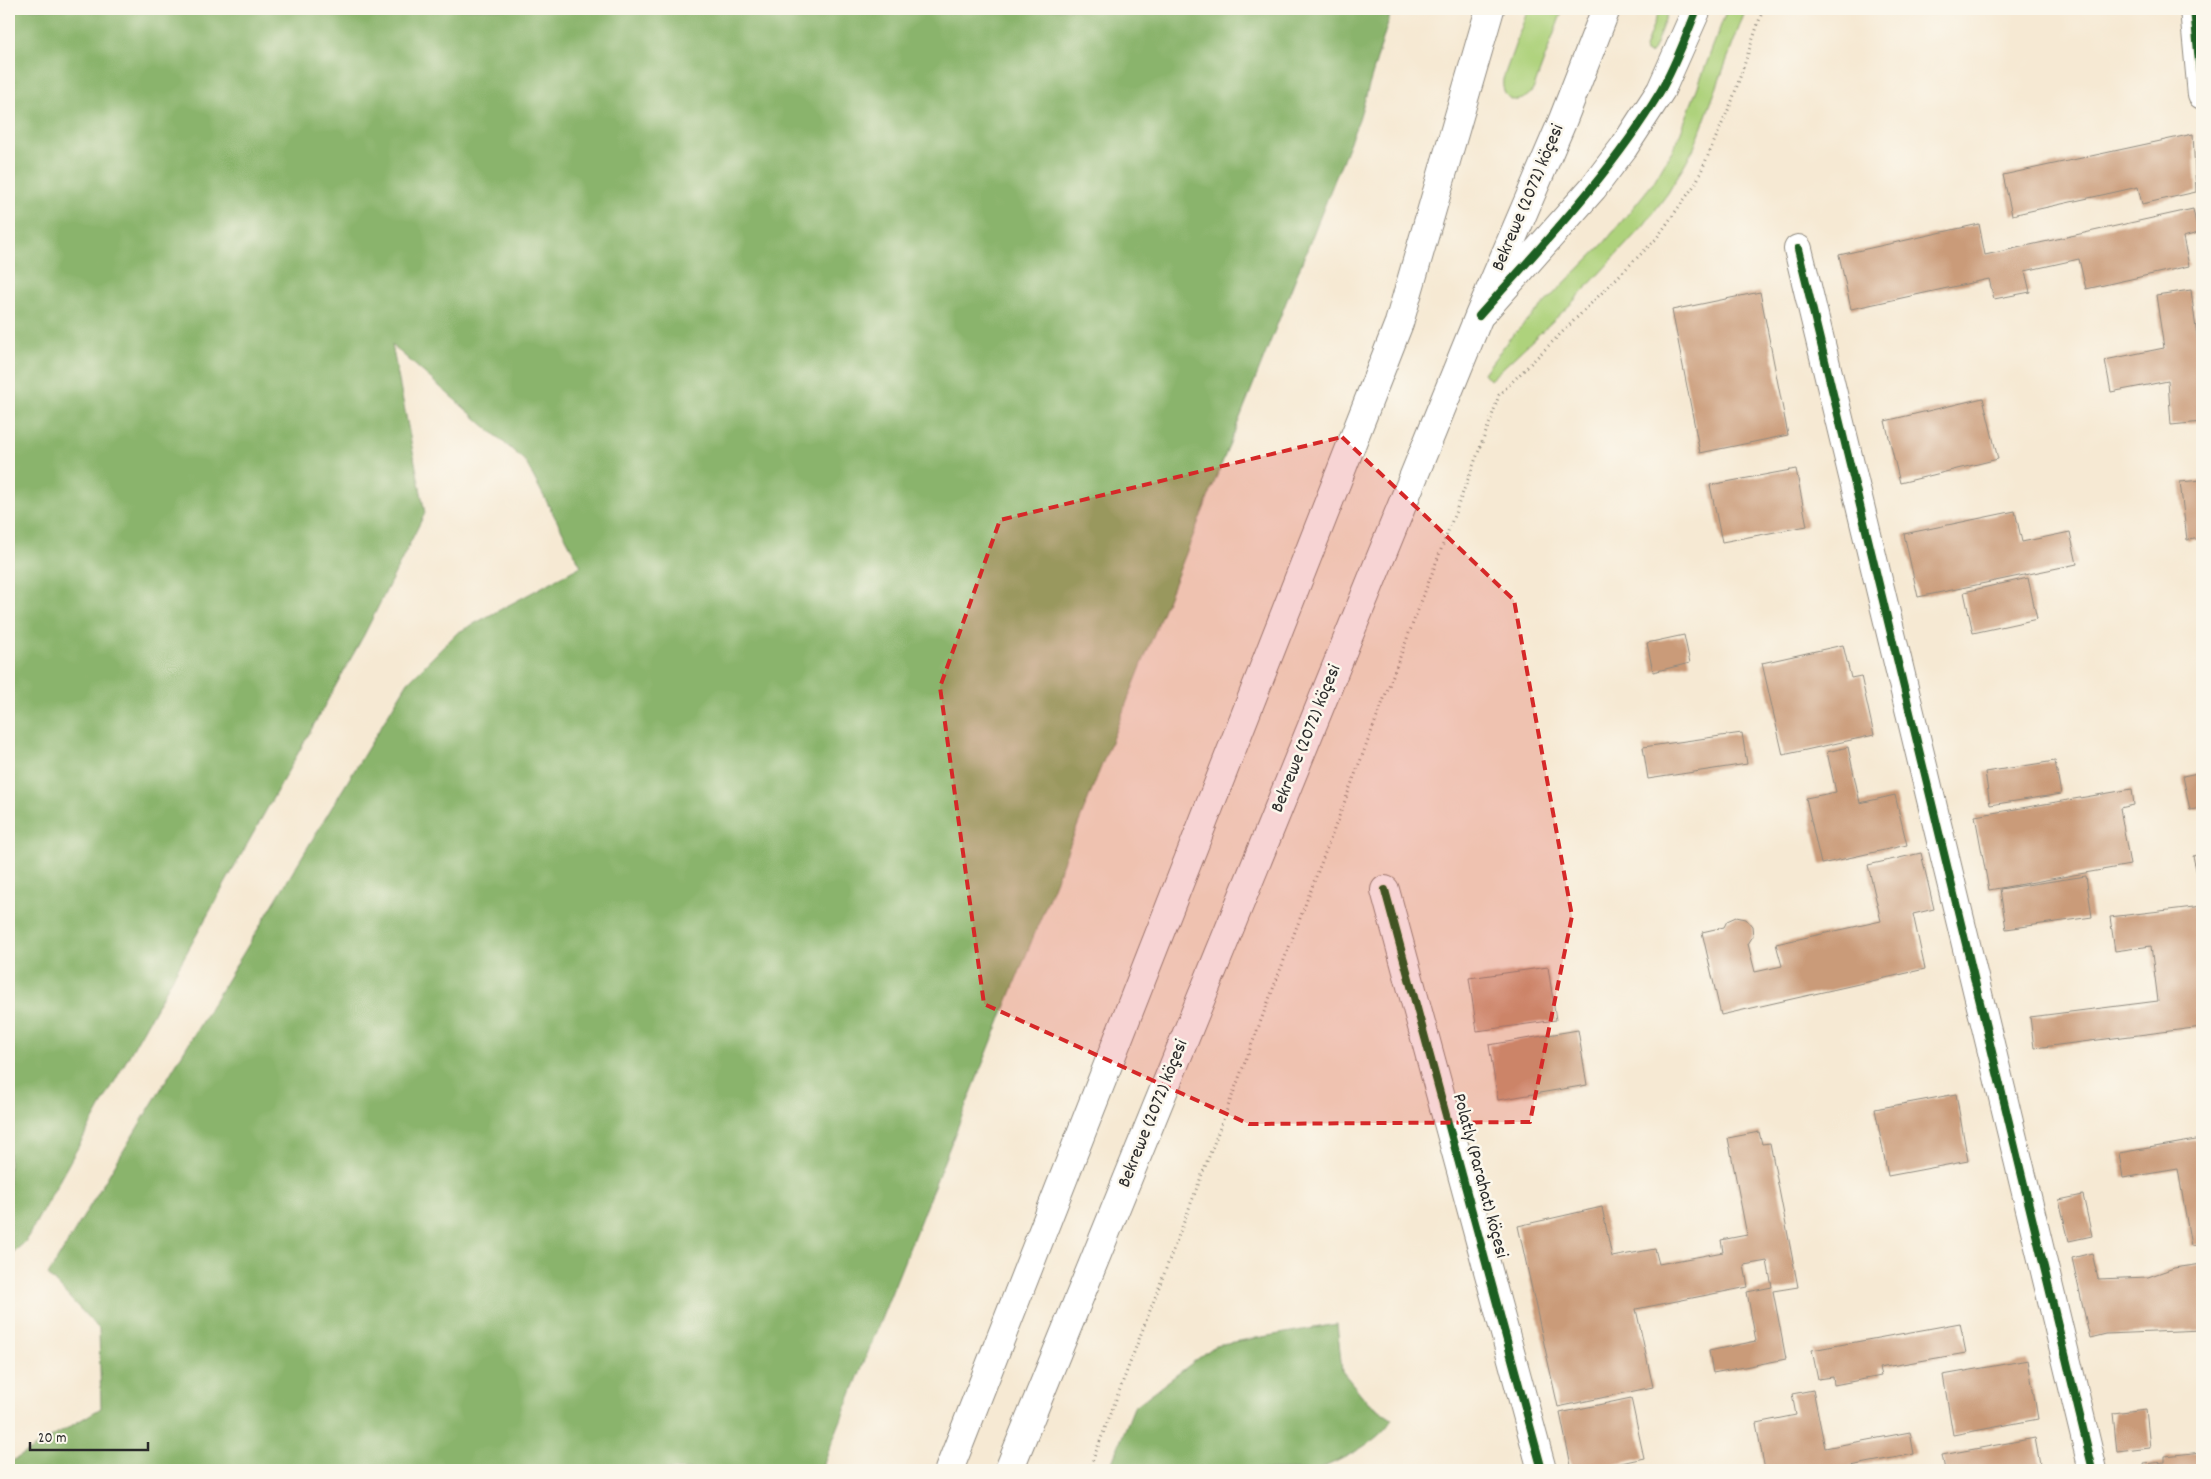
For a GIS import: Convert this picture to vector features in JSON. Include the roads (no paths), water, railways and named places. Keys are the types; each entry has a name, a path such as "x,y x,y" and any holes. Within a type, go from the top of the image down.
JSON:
{"main road":[{"path":"949,1470 1399,323 1490,9"},
{"name":"Bekrewe (2072) köçesi","path":"1009,1470 1479,316 1562,122 1606,9"},
{"path":"1479,316 1593,188 1624,147 1661,90 1697,9"},
{"path":"2194,9 2202,95"},
{"path":"1798,249 2093,1470"},
{"name":"Polatly (Parahat) köçesi","path":"1385,890 1542,1470"}]}
